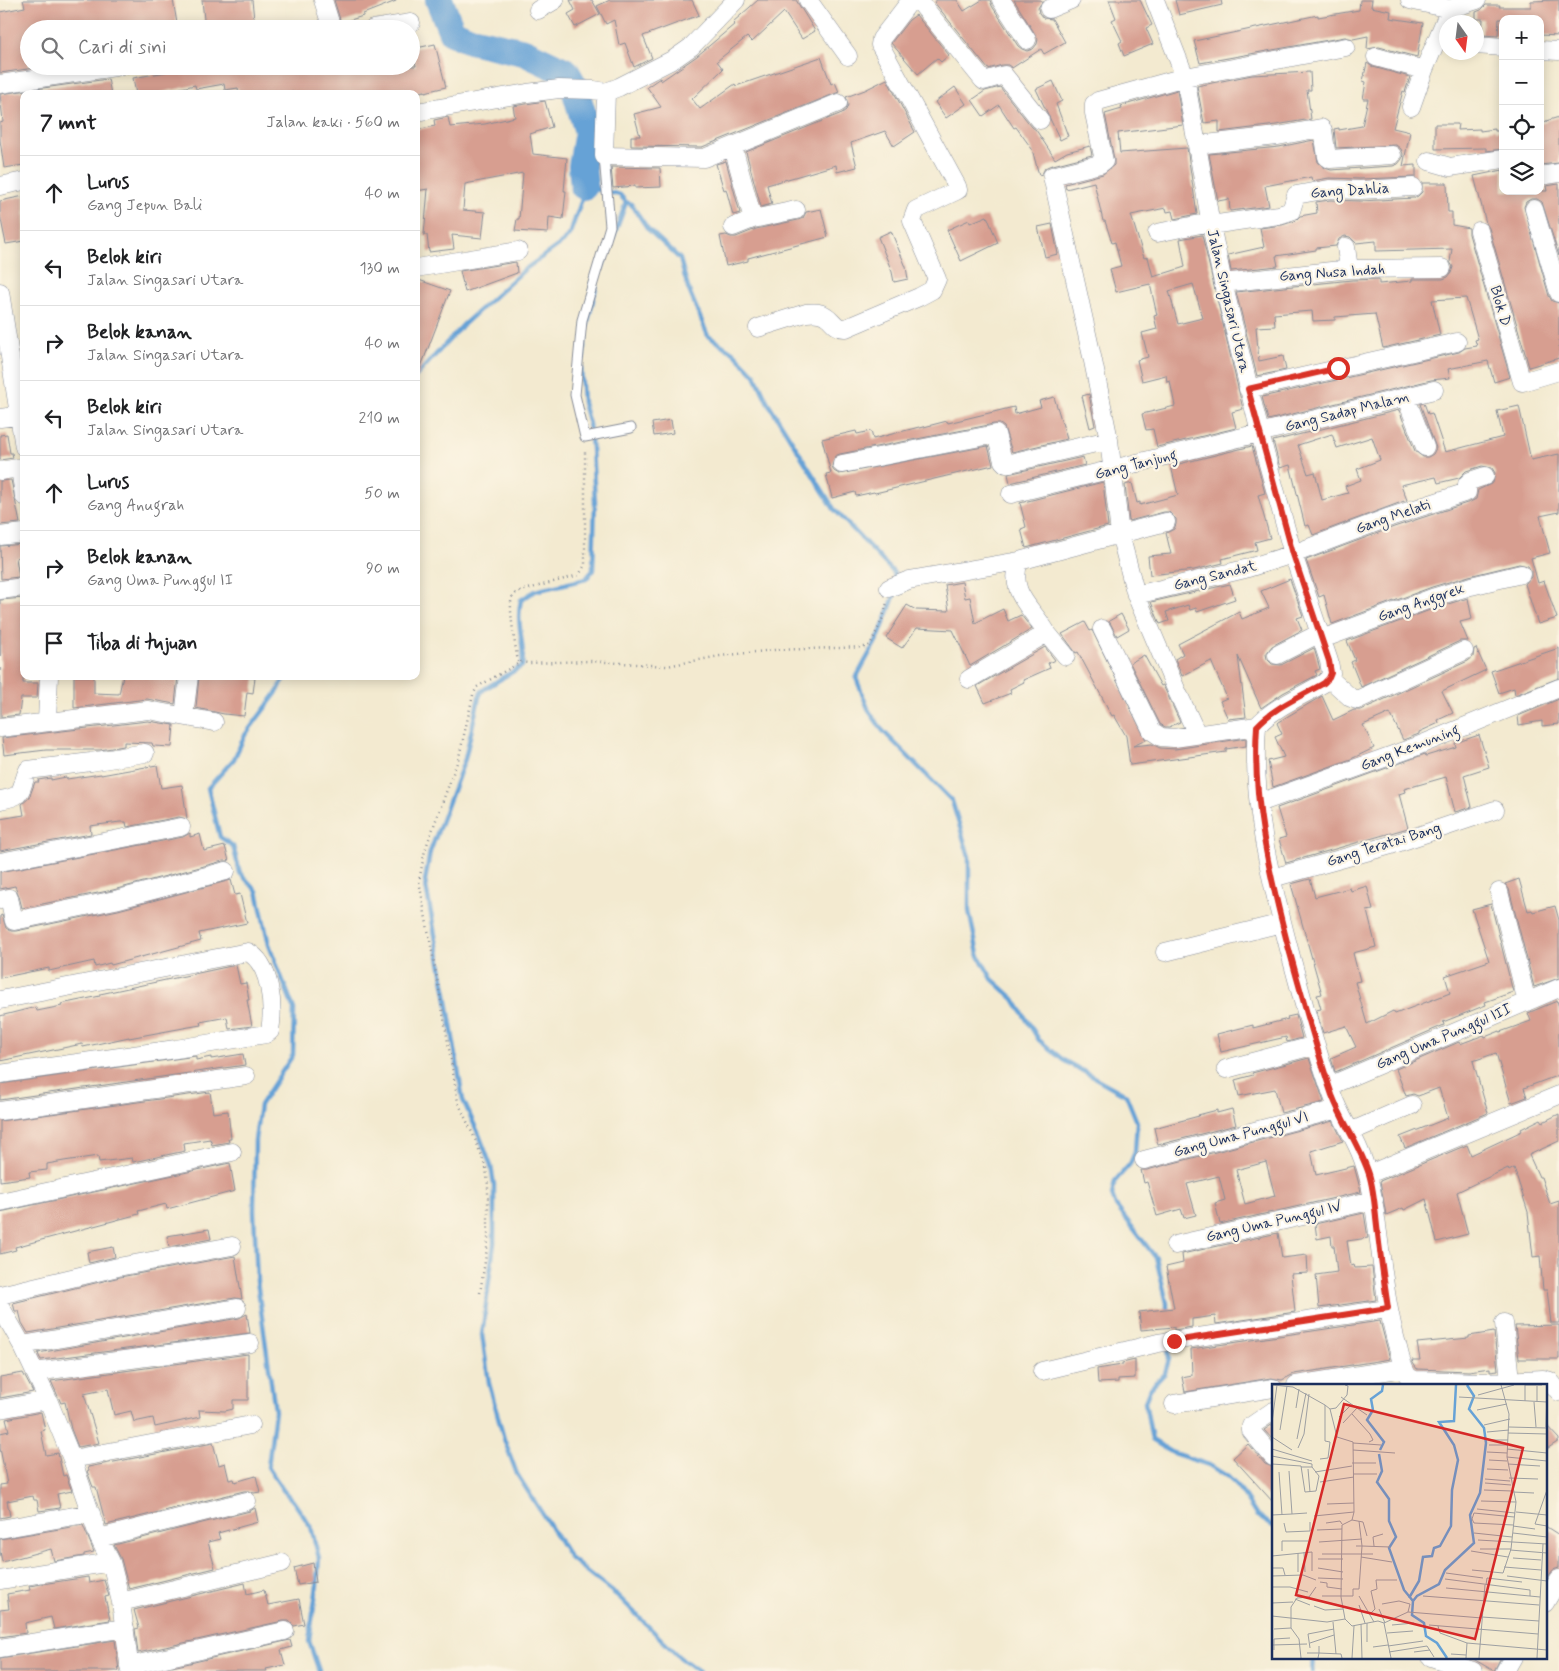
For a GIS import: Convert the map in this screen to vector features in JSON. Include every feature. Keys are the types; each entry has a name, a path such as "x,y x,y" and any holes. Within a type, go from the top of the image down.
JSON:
{"street":[{"path":"323,0 329,20"},
{"path":"538,10 555,0"},
{"path":"420,111 527,93 568,89 600,91 619,87 657,68 691,47 736,0"},
{"path":"808,0 848,56"},
{"path":"758,328 813,312 826,315 837,327 846,328 920,297 935,287 936,278 914,227 912,216 916,210 958,190 880,45 881,39 911,0"},
{"path":"918,0 983,80 987,81 1004,75 1040,120"},
{"path":"1001,0 1027,40"},
{"path":"1049,9 1071,0"},
{"name":"Jalan Singasari Utara","path":"1155,0 1185,77 1223,283 1248,389 1293,554 1331,668 1329,678"},
{"path":"1410,0 1450,9 1477,0"},
{"path":"1411,107 1424,70 1450,9"},
{"path":"1198,734 1176,689 1136,595 1120,534 1109,440 1094,361 1052,176 1104,162 1094,113 1094,104 1098,101 1185,77 1346,46"},
{"path":"1484,46 1499,47"},
{"path":"1544,50 1559,51"},
{"path":"1376,57 1424,70"},
{"path":"0,84 61,75"},
{"path":"600,91 604,156 704,158 838,103"},
{"path":"1197,145 1278,136 1321,128 1323,130 1327,157 1330,159 1392,155"},
{"path":"733,147 753,219"},
{"path":"1429,161 1439,165 1461,166 1499,159"},
{"path":"1544,175 1559,173"},
{"path":"0,186 20,182"},
{"name":"Gang Dahlia","path":"1211,223 1279,215 1291,211 1296,195 1329,189 1360,190 1413,187"},
{"path":"1534,209 1559,293"},
{"path":"732,226 753,219 796,210"},
{"path":"1157,233 1211,223"},
{"name":"Blok D","path":"1479,230 1522,382 1559,371"},
{"path":"1346,247 1349,269"},
{"path":"420,267 518,251"},
{"name":"Gang Nusa Indah","path":"1223,283 1349,269 1442,268"},
{"path":"0,292 10,336 20,409"},
{"path":"1248,389 1457,342"},
{"name":"Gang Sadap Malam","path":"1260,434 1434,390"},
{"path":"1406,398 1425,447"},
{"path":"0,418 20,416"},
{"path":"842,464 996,434 1003,461 1006,464 1109,440"},
{"name":"Gang Tanjung","path":"1011,494 1260,434"},
{"path":"0,471 20,468"},
{"name":"Gang Melati","path":"1293,554 1390,518 1464,494 1467,492 1467,484 1470,481 1485,476"},
{"path":"889,588 909,580 1020,561 1166,522"},
{"path":"0,536 20,534"},
{"name":"Gang Sandat","path":"1136,595 1245,569 1293,554"},
{"path":"1020,561 1015,573 1018,590 1031,611 1066,656"},
{"name":"Gang Anggrek","path":"1277,655 1321,636 1435,597 1521,574"},
{"path":"0,590 20,588"},
{"path":"1102,629 1152,730 1165,738 1257,726"},
{"path":"969,679 1047,633"},
{"path":"1464,651 1357,700 1351,698 1329,678 1310,692 1264,718 1257,726 1256,746 1259,803 1264,839 1282,923 1316,1045 1338,1109 1360,1150 1369,1174 1388,1308 1407,1375 1414,1380 1485,1383 1543,1379 1550,1381 1559,1392"},
{"path":"47,721 49,680"},
{"path":"184,716 188,680"},
{"name":"Gang Kemuning","path":"1259,803 1415,747 1559,688"},
{"path":"0,728 139,710 214,722"},
{"path":"0,800 15,798 21,792 28,770 145,753"},
{"name":"Gang Teratai Bang","path":"1272,878 1391,845 1495,810"},
{"path":"0,862 181,827"},
{"path":"0,900 9,898 14,921 115,900 226,871"},
{"path":"1498,892 1526,1002"},
{"path":"1165,952 1282,923"},
{"path":"0,1000 248,952 259,959 265,970 269,984 272,1022 270,1031 266,1034 0,1074"},
{"name":"Gang Uma Punggul III","path":"1329,1086 1559,988"},
{"path":"1226,1069 1316,1045"},
{"path":"0,1111 246,1076"},
{"path":"1369,1174 1559,1095"},
{"path":"1350,1132 1412,1105"},
{"name":"Gang Uma Punggul VI","path":"1144,1160 1338,1109"},
{"path":"0,1202 232,1152"},
{"name":"Gang Uma Punggul IV","path":"1175,1245 1374,1200"},
{"path":"0,1295 118,1267 232,1246"},
{"path":"0,1306 22,1345 48,1400 72,1458 99,1538 111,1562 121,1602 130,1668 285,1631"},
{"path":"22,1345 237,1308"},
{"path":"1042,1372 1158,1343 1388,1308"},
{"path":"1504,1323 1510,1380"},
{"path":"35,1372 250,1343"},
{"path":"1302,1384 1404,1368"},
{"path":"1174,1404 1269,1394"},
{"path":"0,1409 48,1400"},
{"path":"1272,1412 1251,1426 1251,1431 1272,1455"},
{"path":"72,1458 251,1425"},
{"path":"99,1538 247,1501"},
{"path":"0,1529 91,1513"},
{"path":"0,1580 111,1562"},
{"path":"121,1602 282,1563"},
{"path":"1546,1601 1559,1579"},
{"path":"0,1648 125,1628"},
{"path":"1505,1671 1512,1658"},
{"path":"1439,1659 1473,1671"}],"lane":[{"path":"604,156 610,231 582,320 575,395 589,437 631,428"}],"path":[{"path":"519,662 511,609 514,595 517,592 579,575 585,565 589,437"},
{"path":"480,1293 488,1242 488,1185 486,1168 458,1102 419,881 424,850 459,757 473,695 477,687 519,662 590,661 667,666 720,656 774,650 866,647 870,645 882,620 889,588"}],"building":[{"path":"23,0 173,0 176,20 20,20 20,70 0,73 0,12 25,7"},
{"path":"202,0 252,0 254,20 204,20"},
{"path":"334,0 396,0 363,14 363,16 350,20 340,20"},
{"path":"570,0 592,0 600,14 575,27 568,14 575,10"},
{"path":"610,0 692,0 699,15 643,36 652,58 634,67 625,43 619,45 614,20 606,24 597,6"},
{"path":"758,0 796,0 815,31 802,39 784,12 752,42 747,37 717,61 723,69 692,99 700,109 735,84 736,86 821,57 831,84 835,82 839,92 702,147 631,146 631,136 640,136 634,114 661,107 647,87 660,78 661,81 697,56 735,24 733,22"},
{"path":"937,0 957,0 964,11 982,0 990,0 1018,46 1027,51 1033,49 1038,39 1014,0 1041,0 1042,2 1038,8 1039,13 1043,18 1052,19 1065,42 1044,54 1041,49 1012,68 1008,65 1002,65 988,69 934,2"},
{"path":"1109,0 1140,0 1152,25 1146,28 1153,44 1124,56 1119,43 1122,41 1112,20 1116,18"},
{"path":"1175,0 1221,0 1222,5 1179,15"},
{"path":"1360,0 1372,0 1371,7 1391,11 1390,18 1423,23 1417,57 1379,47 1367,49 1368,36 1353,39 1345,37 1200,63 1194,41 1318,15 1318,17 1359,10"},
{"path":"1559,0 1559,36 1544,35 1544,15 1499,15 1498,36 1484,35 1484,15 1476,15 1476,12 1486,5 1531,7 1531,1"},
{"path":"916,15 949,55 941,62 937,58 918,74 891,43 909,20"},
{"path":"435,44 446,87 425,92 420,92 420,90 238,90 238,88 225,90 224,84 196,89 195,85 172,90 135,90 133,78 150,75 420,75 420,47"},
{"path":"1367,63 1373,67 1410,77 1405,92 1403,91 1393,128 1410,132 1403,166 1416,165 1416,177 1329,178 1312,181 1311,177 1265,186 1269,206 1230,211 1229,199 1218,201 1209,154 1279,147 1314,140 1318,162 1331,170 1393,166 1398,164 1403,154 1396,145 1336,148 1334,129 1339,128 1339,130 1362,126 1368,99 1363,99 1366,82 1363,81"},
{"path":"1310,72 1311,90 1307,90 1311,119 1219,132 1219,121 1204,123 1197,86 1252,75"},
{"path":"108,79 110,90 29,90"},
{"path":"887,79 915,132 894,146 885,131 851,143 857,167 837,172 836,165 767,185 772,204 761,207 746,152 842,113 848,105 846,97"},
{"path":"1053,81 1062,101 1056,104 1068,136 1060,140 1036,89"},
{"path":"955,87 966,104 946,118 935,102"},
{"path":"1000,87 1036,130 1055,159 1067,152 1090,146 1092,155 1049,166 1039,175 1032,149 1016,127 1014,128 999,105 983,116 972,100 985,91"},
{"path":"1177,90 1183,125 1118,133 1120,153 1187,148 1197,214 1174,219 1172,211 1167,212 1166,208 1131,215 1144,258 1148,257 1153,277 1185,267 1180,239 1202,235 1243,409 1232,412 1236,428 1157,447 1153,429 1146,430 1142,414 1175,406 1170,381 1167,382 1166,375 1142,381 1137,360 1148,357 1142,333 1157,329 1154,316 1157,315 1150,284 1116,292 1110,269 1121,266 1115,242 1112,243 1105,221 1103,221 1094,182 1066,189 1065,184 1103,174 1114,165 1105,114 1122,109 1121,106","holes":["1193,284 1203,318 1178,324 1169,291"]},
{"path":"20,91 20,166 4,168 0,140 0,123 3,122 0,94"},
{"path":"545,101 552,127 530,134 533,154 567,158 563,219 549,217 548,233 515,231 517,219 519,219 523,173 465,184 463,210 485,212 482,238 452,235 454,249 429,252 427,235 424,235 428,189 420,190 420,129 435,126 434,120 448,117 450,127 485,124 515,117 513,106"},
{"path":"1559,117 1559,163 1544,165 1544,123"},
{"path":"1435,124 1458,124 1457,130 1480,129 1480,131 1495,129 1495,131 1499,131 1499,149 1486,151 1486,148 1435,149"},
{"path":"726,161 740,213 733,215 726,189 724,190 716,164"},
{"path":"611,167 660,168 661,187 635,188 635,186 613,188"},
{"path":"1499,171 1499,195 1544,195 1544,191 1547,191 1546,186 1559,184 1559,256 1542,202 1537,199 1531,199 1526,202 1524,207 1549,296 1552,301 1559,303 1559,358 1529,367 1474,176"},
{"path":"1422,183 1447,183 1448,212 1452,212 1452,225 1469,228 1469,234 1510,377 1494,382 1488,361 1448,369 1450,378 1431,380 1268,420 1262,397 1459,352 1465,348 1477,346 1475,340 1478,339 1466,298 1432,300 1440,335 1383,348 1375,314 1335,317 1335,320 1313,321 1312,311 1274,314 1275,326 1256,327 1259,361 1283,356 1286,370 1257,376 1236,292 1352,280 1379,279 1379,284 1412,281 1412,279 1443,279 1448,277 1453,267 1450,262 1452,249 1376,251 1376,241 1356,243 1350,237 1345,236 1339,239 1336,246 1276,256 1278,266 1231,271 1228,255 1264,247 1260,228 1282,225 1295,221 1300,216 1317,213 1316,202 1414,198 1422,192"},
{"path":"20,197 20,242 6,244 0,215 0,201"},
{"path":"821,209 828,237 748,258 748,261 726,266 720,236 736,237 756,229 798,220 803,218 806,212"},
{"path":"987,216 998,243 961,261 947,230 969,220 970,223"},
{"path":"1052,224 1058,254 1045,257 1038,227"},
{"path":"891,231 906,267 908,279 894,282 878,237"},
{"path":"516,262 517,273 465,292 460,271"},
{"path":"420,280 450,291 420,369"},
{"path":"1089,394 1095,426 1090,428 1082,396"},
{"path":"1054,397 1067,439 1012,452 1004,427 1000,424 994,424 840,454 835,456 832,466 834,471 839,474 988,446 993,465 875,493 856,496 855,492 832,498 826,474 831,473 822,439 856,431 857,434 871,431 873,439 919,427 947,421 948,423 1014,407 1015,414 1041,407 1039,401"},
{"path":"1424,403 1428,414 1432,413 1445,452 1503,437 1497,411 1519,406 1531,460 1559,454 1559,512 1540,516 1550,553 1531,558 1538,583 1544,581 1557,618 1538,624 1525,584 1531,577 1531,571 1528,566 1519,564 1432,587 1332,624 1324,595 1319,597 1306,560 1394,527 1470,502 1476,499 1478,490 1493,483 1495,473 1492,468 1482,466 1466,471 1459,478 1438,483 1436,477 1401,485 1407,500 1313,535 1309,525 1305,526 1290,465 1280,468 1273,441 1399,410 1415,451 1423,457 1428,457 1433,454 1436,448 1420,404","holes":["1332,434 1337,448 1372,437 1380,460 1357,469 1361,480 1345,486 1348,493 1322,500 1315,472 1308,474 1298,445"]},
{"path":"671,420 673,433 654,436 652,423"},
{"path":"7,434 10,453 12,453 13,458 0,460 0,435"},
{"path":"1252,446 1265,493 1258,495 1270,538 1255,542 1257,550 1222,559 1223,563 1194,570 1150,575 1148,556 1171,554 1166,533 1174,529 1176,519 1169,512 1164,512 1129,521 1125,485 1132,483 1137,503 1140,502 1140,505 1178,495 1171,466"},
{"path":"1083,457 1085,465 1010,483 1008,474"},
{"path":"11,480 20,523 0,525 0,481"},
{"path":"1103,482 1108,526 1026,548 1021,529 1026,527 1020,503"},
{"path":"20,544 20,557 16,558 19,577 1,579 0,546"},
{"path":"1290,579 1303,616 1297,618 1302,630 1272,646 1266,654 1267,659 1272,664 1281,665 1314,648 1320,669 1315,671 1317,675 1283,693 1261,708 1238,656 1246,717 1228,719 1220,701 1227,698 1211,661 1182,676 1175,659 1183,654 1178,644 1239,612 1242,619 1269,608 1261,591"},
{"path":"962,582 965,598 970,597 975,623 1003,609 1008,621 1021,615 1032,629 970,666 953,630 917,628 902,648 886,638 907,605 916,610 949,611 945,585"},
{"path":"1230,584 1235,599 1197,612 1196,608 1190,610 1188,605 1166,612 1169,621 1160,624 1151,602"},
{"path":"20,598 20,680 23,680 23,683 38,683 37,698 21,698 19,715 1,717 0,600"},
{"path":"1468,598 1472,619 1460,622 1468,641 1460,641 1361,687 1351,662 1355,660 1347,641 1438,607"},
{"path":"1121,614 1129,629 1117,636 1109,621"},
{"path":"1085,622 1090,631 1092,630 1146,740 1133,746 1152,744 1160,748 1175,749 1246,738 1246,746 1226,749 1226,752 1130,765 1126,736 1114,715 1112,716 1078,652 1076,653 1062,634"},
{"path":"1045,647 1055,660 1048,663 1050,668 1023,680 1024,682 1010,689 1011,693 985,703 977,686"},
{"path":"1476,648 1486,670 1442,691 1453,713 1438,720 1439,723 1403,740 1390,713 1363,725 1374,748 1351,759 1273,787 1268,761 1284,757 1275,737 1282,734 1278,722 1322,696 1333,720 1354,710 1361,710 1468,661 1473,657 1474,649"},
{"path":"1559,648 1559,678 1515,695 1514,688 1499,693 1491,671"},
{"path":"1144,655 1161,686 1163,685 1180,722 1169,727 1160,724 1130,663"},
{"path":"74,680 94,680 94,693 119,694 122,680 178,680 175,704 147,699 74,708"},
{"path":"199,680 255,680 253,693 247,692 244,716 196,708"},
{"path":"1559,699 1559,724 1542,726 1542,721 1519,725 1518,716"},
{"path":"148,721 174,725 172,747 153,746 152,743 124,742 124,746 100,750 46,750 4,755 2,738"},
{"path":"1479,735 1489,767 1464,775 1472,807 1455,812 1446,777 1404,789 1405,792 1399,794 1408,828 1286,863 1279,839 1286,837 1277,808 1425,754 1426,756 1456,747 1455,743"},
{"path":"157,765 161,788 182,785 187,819 179,817 127,827 126,822 90,826 91,834 0,851 0,819 24,815 22,804 29,798 35,782 39,782 38,780 101,775"},
{"path":"190,833 190,837 200,834 204,851 225,846 229,861 113,890 22,908 15,886 0,889 0,872 183,837"},
{"path":"1310,879 1315,897 1350,888 1351,891 1367,886 1373,910 1367,911 1376,947 1353,953 1360,981 1355,982 1367,1024 1393,1011 1395,1014 1450,993 1445,976 1489,961 1472,909 1491,904 1513,992 1485,1002 1486,1005 1443,1022 1444,1025 1335,1072 1331,1058 1356,1047 1346,1026 1323,1033 1316,1010 1321,1009 1317,995 1322,994 1291,884"},
{"path":"1519,879 1528,911 1532,910 1533,912 1555,906 1559,920 1559,978 1534,987 1509,889 1505,884"},
{"path":"231,880 235,895 240,894 247,923 199,933 201,941 111,965 110,963 95,967 94,961 49,971 49,968 0,978 0,916 2,915 6,928 16,931 118,910"},
{"path":"236,965 240,984 246,983 252,1026 229,1029 227,1017 200,1022 201,1025 83,1047 82,1044 0,1061 0,1016 36,1007 37,1011 62,1006 61,1004 100,996 100,994"},
{"path":"1557,1001 1559,1007 1559,1075 1524,1088 1527,1097 1511,1103 1496,1053 1473,1061 1488,1113 1405,1148 1400,1137 1448,1118 1439,1088 1418,1096 1413,1094 1406,1096 1396,1069 1459,1042 1460,1044 1484,1035 1485,1037 1531,1021 1528,1013"},
{"path":"1296,1015 1302,1038 1287,1042 1286,1037 1221,1052 1217,1034 1253,1025 1253,1028 1288,1019 1287,1017"},
{"path":"243,1054 245,1065 0,1100 0,1084 196,1056 196,1060"},
{"path":"1309,1058 1324,1102 1281,1113 1275,1089 1239,1096 1235,1080 1253,1075 1252,1073"},
{"path":"210,1092 213,1113 228,1111 231,1139 228,1139 229,1142 212,1145 210,1139 184,1143 185,1151 133,1162 132,1158 99,1162 98,1156 64,1161 47,1164 47,1170 29,1172 30,1177 0,1181 0,1121"},
{"path":"1232,1109 1236,1125 1158,1145 1154,1128 1217,1110 1217,1113"},
{"path":"1559,1114 1559,1141 1529,1155 1539,1177 1541,1177 1550,1204 1559,1201 1559,1323 1551,1323 1547,1290 1543,1290 1540,1256 1533,1257 1528,1212 1514,1168 1509,1171 1508,1168 1457,1192 1468,1234 1437,1242 1426,1199 1404,1210 1403,1208 1386,1215 1380,1181 1467,1145 1471,1155 1522,1131 1521,1129 1541,1119 1543,1122"},
{"path":"1333,1121 1343,1141 1311,1151 1316,1175 1354,1166 1361,1192 1220,1224 1215,1203 1225,1200 1219,1176 1187,1184 1196,1215 1184,1218 1181,1209 1157,1216 1147,1182 1144,1183 1141,1170","holes":["1266,1162 1275,1196 1245,1204 1236,1170"]},
{"path":"230,1163 235,1191 167,1209 166,1204 138,1211 139,1214 15,1247 16,1250 0,1254 0,1212"},
{"path":"1364,1213 1368,1238 1347,1241 1351,1266 1354,1265 1355,1268 1372,1267 1376,1300 1319,1308 1316,1275 1337,1272 1331,1236 1317,1239 1315,1224"},
{"path":"209,1229 211,1239 169,1247 167,1236"},
{"path":"1278,1233 1282,1258 1307,1255 1308,1273 1291,1274 1295,1312 1216,1324 1215,1316 1192,1319 1192,1327 1174,1330 1174,1327 1141,1330 1139,1312 1174,1308 1166,1267 1183,1263 1182,1254"},
{"path":"113,1247 115,1257 89,1263 87,1252"},
{"path":"235,1256 242,1299 235,1298 28,1333 22,1323 19,1311 15,1311 13,1303 120,1277"},
{"path":"247,1314 250,1333 41,1360 38,1353 239,1318"},
{"path":"1380,1321 1390,1359 1294,1374 1282,1380 1271,1378 1185,1392 1182,1377 1192,1375 1191,1349"},
{"path":"1559,1325 1559,1359 1519,1359 1515,1326"},
{"path":"1494,1332 1498,1370 1490,1371 1490,1368 1469,1371 1417,1369 1413,1363 1412,1360 1420,1360 1417,1343 1469,1338 1469,1336"},
{"path":"248,1354 248,1400 233,1400 233,1409 225,1411 199,1410 200,1417 155,1427 153,1418 134,1422 131,1411 114,1415 108,1389 84,1394 99,1443 78,1447 71,1429 65,1402 61,1403 51,1381"},
{"path":"1135,1360 1135,1378 1118,1379 1118,1382 1098,1383 1097,1369 1122,1365 1122,1363"},
{"path":"23,1373 33,1392 0,1398 0,1377"},
{"path":"41,1412 45,1430 41,1431 46,1455 58,1453 63,1476 66,1475 72,1491 57,1494 60,1508 39,1511 37,1500 34,1500 33,1496 7,1501 10,1516 0,1518 0,1485 7,1484 0,1448 0,1433 9,1431 6,1419"},
{"path":"1272,1425 1272,1439 1264,1430"},
{"path":"1546,1425 1559,1439 1559,1441 1546,1449"},
{"path":"213,1443 219,1465 225,1463 229,1480 234,1479 235,1482 256,1476 260,1492 244,1491 106,1525 96,1487 93,1487 87,1471 89,1470 88,1467"},
{"path":"1248,1444 1265,1464 1272,1467 1272,1501 1233,1458"},
{"path":"255,1508 258,1522 218,1533 220,1539 208,1542 215,1568 129,1589 121,1559 114,1545 250,1511"},
{"path":"83,1525 94,1552 84,1554 84,1556 54,1561 51,1549 2,1562 0,1539"},
{"path":"1546,1527 1559,1535 1559,1568 1553,1570 1546,1580"},
{"path":"313,1563 316,1582 298,1585 294,1568"},
{"path":"88,1577 89,1583 104,1580 109,1596 105,1597 110,1620 54,1629 51,1617 25,1623 26,1633 0,1637 0,1610 9,1609 7,1594 30,1590 29,1586"},
{"path":"245,1583 247,1594 264,1590 268,1605 299,1599 304,1624 294,1626 289,1621 283,1621 138,1653 135,1629 139,1628 134,1610"},
{"path":"115,1640 119,1671 0,1671 0,1658"},
{"path":"290,1640 292,1647 281,1650 285,1665 266,1669 267,1671 155,1671"},
{"path":"1472,1658 1500,1658 1494,1671"}],"waterway":[{"path":"439,0 452,32 470,40 524,52 566,72 574,86 588,132 582,166 584,186"},
{"path":"420,372 463,325 524,270 563,242 570,233 582,199 584,186 620,195 626,202 631,204 648,229 680,259 688,288 708,336 734,353 755,375 767,401 834,509 894,573 895,581"},
{"path":"602,268 626,202"},
{"path":"583,358 586,330 596,287"},
{"path":"581,368 583,403 589,424 592,448 595,502 593,570 586,579 535,591 521,600 519,617 523,650 522,666 486,688 479,697 465,759 430,852 425,881 463,1100 491,1166 494,1184 494,1243 482,1335 489,1383 504,1439 517,1474 571,1559 619,1597 678,1656 699,1671"},
{"path":"896,591 880,634 856,678 869,711 883,731 952,801 969,857 969,911 978,954 992,979 1014,999 1039,1040 1063,1060 1126,1095 1137,1122 1135,1152 1130,1164 1115,1181 1112,1195 1116,1206 1156,1258 1167,1303 1167,1314"},
{"path":"283,680 278,691 245,735 234,759 208,788 220,837 233,846 240,873 257,891 269,945 294,1009 293,1055 260,1105 255,1140 254,1211 257,1281 275,1411 268,1467 311,1527 319,1558 309,1641 319,1671"},
{"path":"1168,1345 1169,1359 1165,1373 1150,1389 1145,1402 1152,1440 1173,1453 1209,1465 1228,1477 1239,1488 1256,1515 1272,1525"},
{"path":"1312,1671 1313,1658"}],"route":[{"path":"1174,1341 1388,1308 1369,1174 1360,1150 1333,1096 1303,1000 1276,898 1264,839 1257,772 1257,726 1273,712 1324,683 1329,678 1331,668 1327,651 1293,554 1248,389 1338,368"}]}
